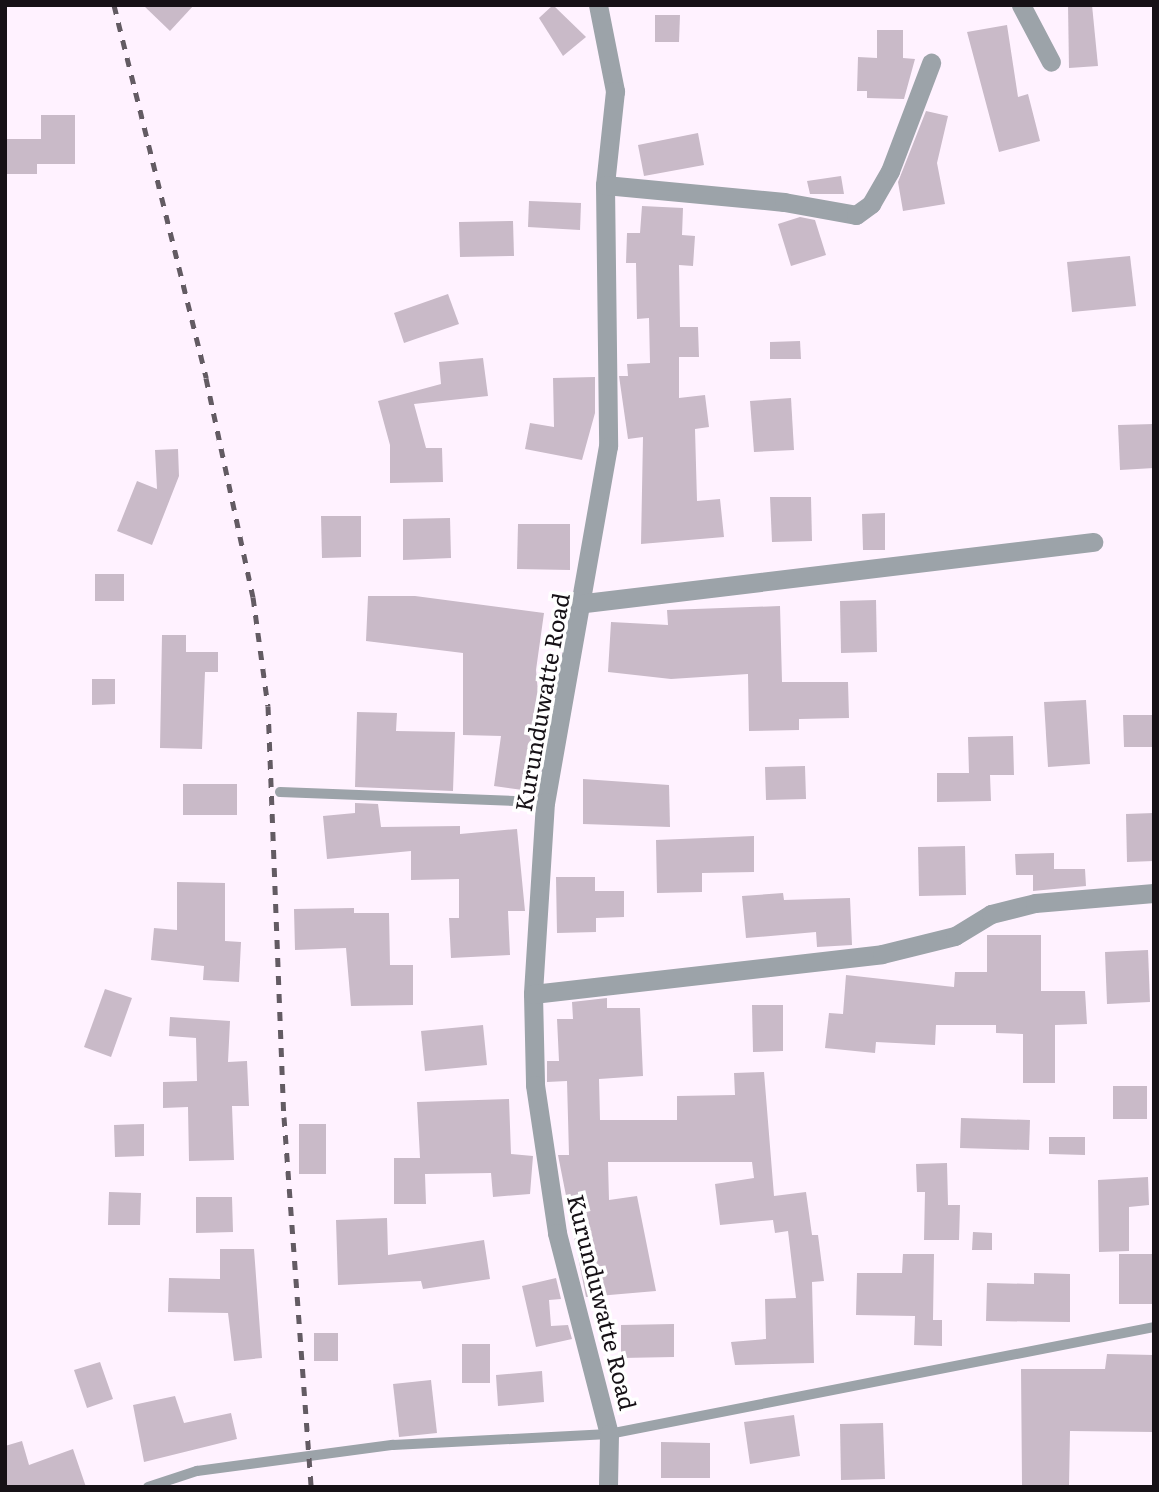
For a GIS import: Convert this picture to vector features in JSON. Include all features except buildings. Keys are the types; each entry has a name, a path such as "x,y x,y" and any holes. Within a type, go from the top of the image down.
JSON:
{"street":[{"name":"Kurunduwatte Road","path":"598,5 615,91 605,185 608,446 585,603 544,802 533,994 535,1085 557,1233 609,1434 608,1487"},
{"path":"1021,5 1051,62"},
{"path":"605,185 784,202 856,215 871,204 890,171 931,63"},
{"path":"585,603 1093,542"},
{"path":"533,994 882,954 955,936 991,914 1034,903 1154,893"}],"lane":[{"path":"280,792 544,802"},
{"path":"148,1487 197,1471 393,1445 609,1434 1154,1327"}],"railway":[{"path":"114,5 206,378 253,597 268,706 284,1117 311,1487"}]}
